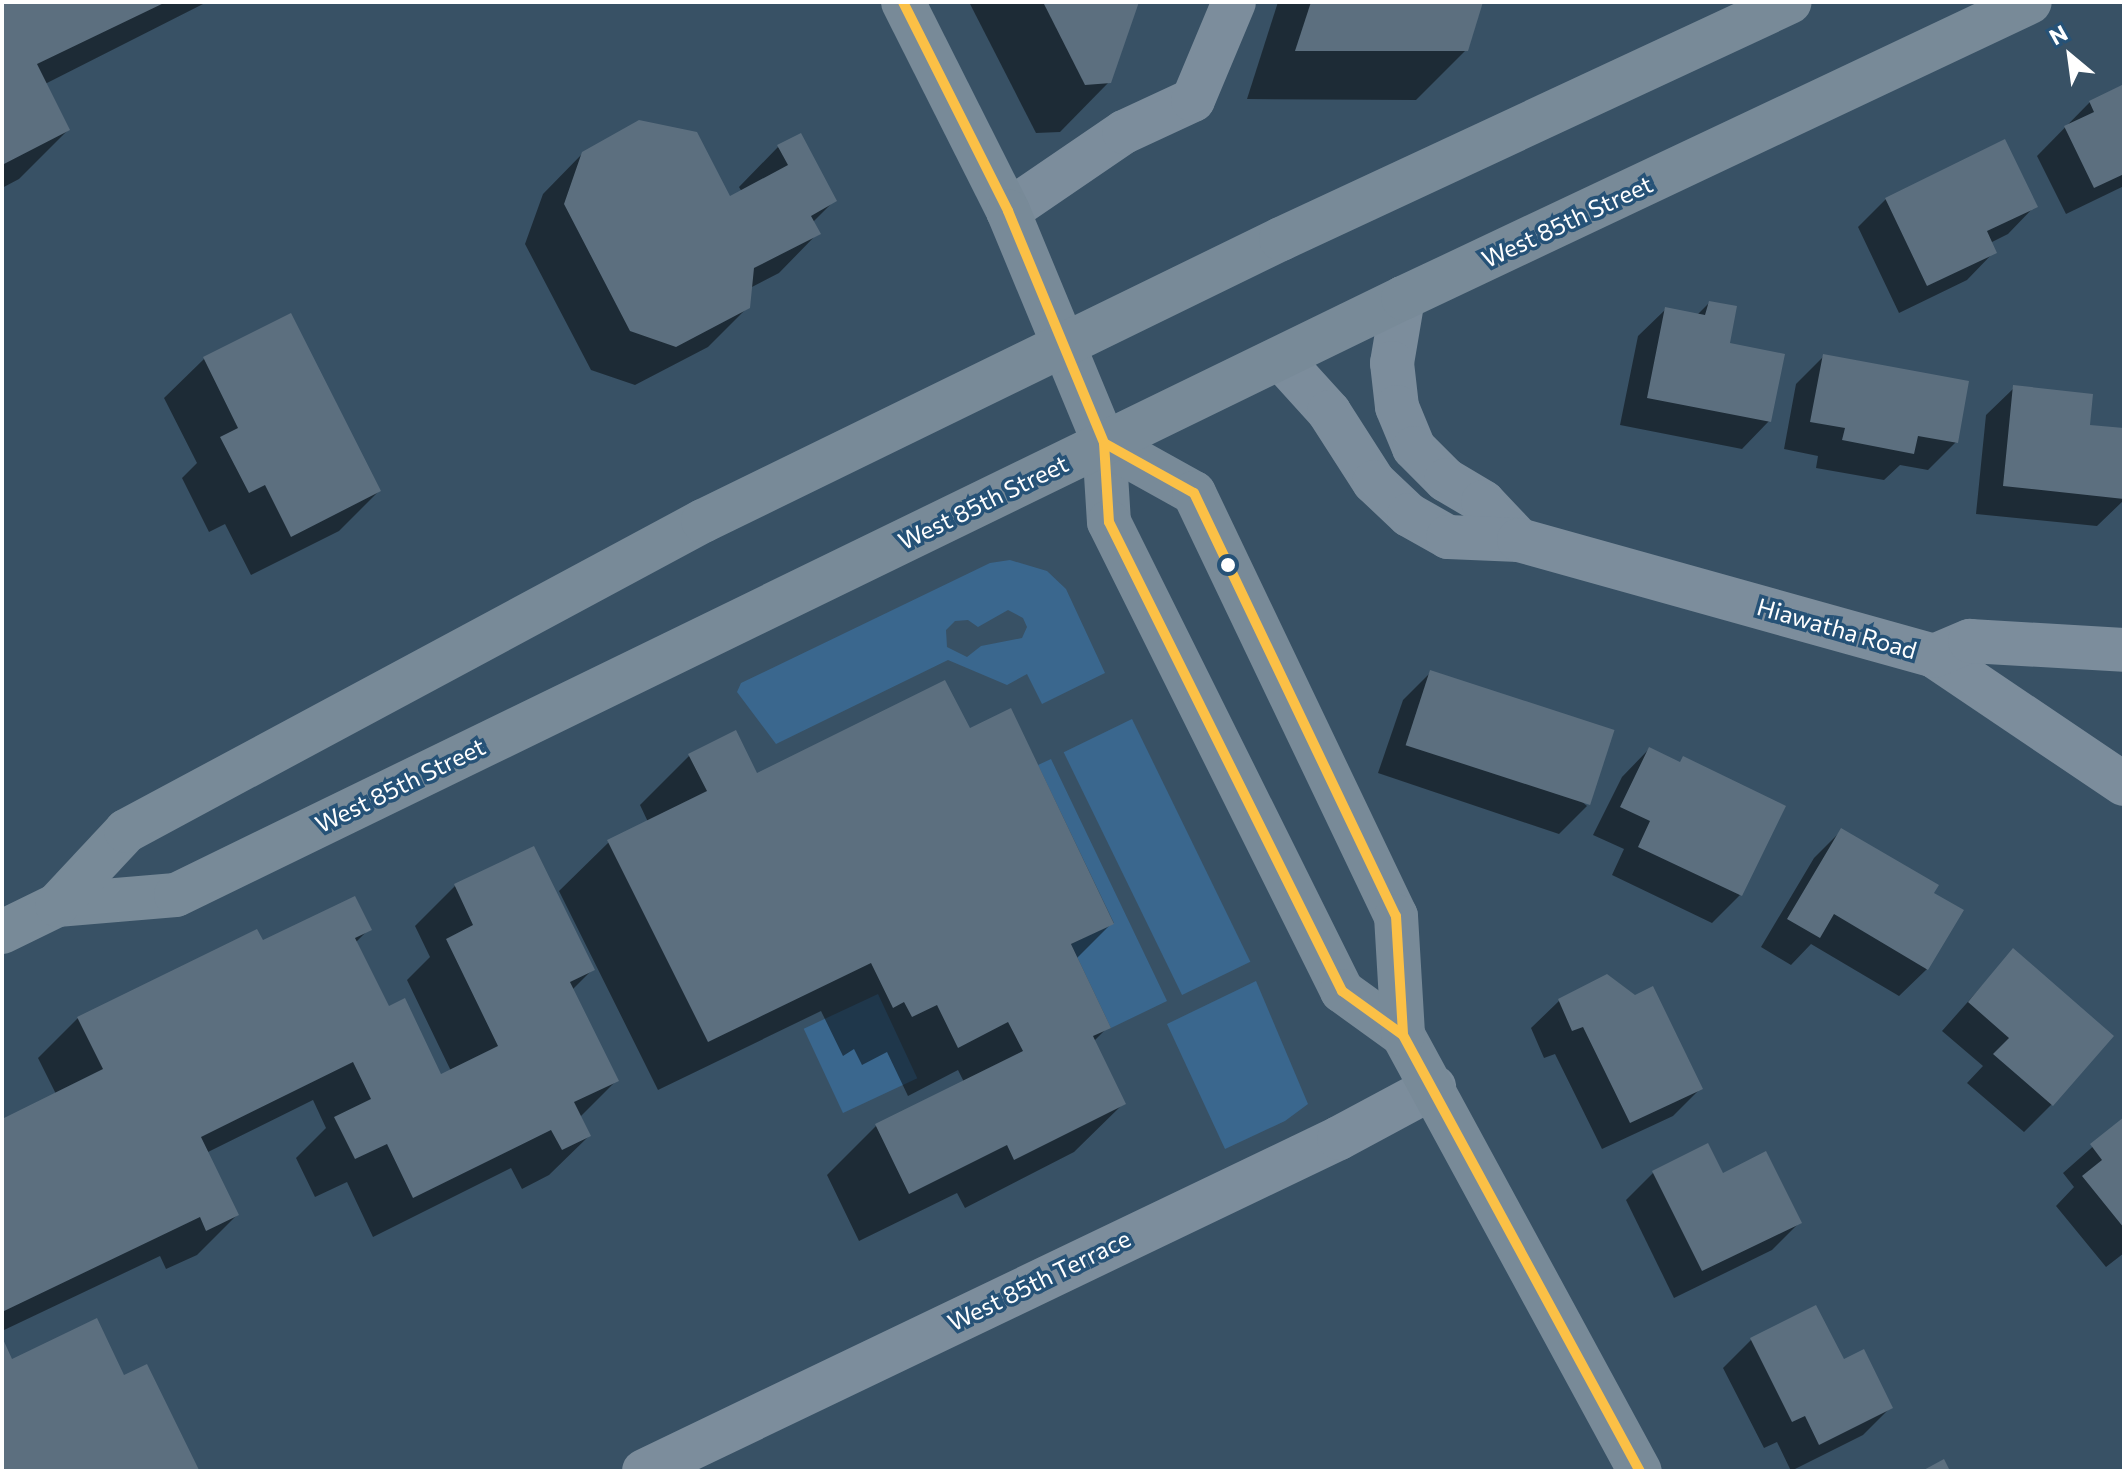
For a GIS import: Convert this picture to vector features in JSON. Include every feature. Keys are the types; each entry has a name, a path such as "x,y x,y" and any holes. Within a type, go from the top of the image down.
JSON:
{"main road":[{"path":"903,2 1008,211 1066,347 1104,443 1109,522 1342,991 1403,1035 1434,1087 1640,1471"},
{"name":"West 85th Street","path":"2,932 57,905 135,826 703,521 1066,347 1281,239 1790,2"},
{"name":"West 85th Street","path":"57,905 176,895 1403,298 2030,2"},
{"path":"1104,443 1194,493 1396,916 1403,1035"}],"street":[{"path":"1008,211 1124,132 1193,100 1234,2"},
{"path":"1403,298 1392,363 1397,407 1414,448 1446,480 1483,502 1519,540"},
{"name":"Hiawatha Road","path":"1281,359 1329,412 1374,482 1409,515 1448,537 1519,540 1934,656 2124,784"},
{"path":"1934,656 1970,641 2124,650"},
{"name":"West 85th Terrace","path":"644,1471 1339,1138 1434,1087"}],"shaded area":[{"path":"1010,560 1047,571 1066,589 1105,673 1042,704 1027,674 1007,685 948,660 776,744 737,692 741,683 990,563","holes":["1008,610 1023,618 1027,627 1022,638 981,646 967,657 947,647 946,630 955,621 968,620 978,627"]},
{"path":"1132,719 1250,962 1182,995 1064,752"},
{"path":"1051,759 1167,1001 1111,1028 1071,944 1114,923 1038,765"},
{"path":"1256,981 1308,1104 1285,1121 1225,1149 1167,1024"},
{"path":"878,994 917,1078 843,1113 804,1029"}],"building":[{"path":"2,2 166,2 37,64 70,130 2,165"},
{"path":"1043,2 1139,2 1111,83 1085,85"},
{"path":"1311,2 1483,2 1468,51 1295,51"},
{"path":"2124,84 2124,174 2094,188 2064,126 2094,112 2089,101"},
{"path":"639,120 697,132 730,196 788,165 777,145 801,133 837,201 811,216 821,234 754,268 750,308 676,347 630,331 564,204 582,152"},
{"path":"2005,139 2038,207 1987,231 1997,253 1927,286 1885,198"},
{"path":"1709,301 1737,306 1730,343 1785,354 1771,422 1647,398 1665,307 1705,315"},
{"path":"291,313 381,491 291,537 265,485 249,493 220,437 238,428 203,357"},
{"path":"1823,354 1969,381 1958,443 1918,436 1914,454 1842,440 1845,428 1810,422"},
{"path":"2013,385 2093,394 2090,425 2124,428 2124,499 2003,486"},
{"path":"1430,670 1615,730 1590,805 1406,745"},
{"path":"945,680 970,728 1011,708 1114,924 1071,944 1111,1028 1093,1036 1126,1104 1014,1160 1007,1145 909,1194 875,1124 1023,1051 1008,1022 958,1048 937,1005 912,1017 904,1002 893,1008 871,963 708,1042 607,840 707,791 688,754 736,730 757,773"},
{"path":"1649,747 1680,762 1683,756 1786,806 1742,896 1638,847 1650,821 1620,807"},
{"path":"1841,828 1939,885 1934,893 1964,910 1928,970 1834,914 1820,938 1787,919"},
{"path":"534,846 595,970 570,982 619,1081 574,1102 591,1136 562,1150 551,1130 413,1198 387,1144 355,1159 334,1117 371,1099 353,1062 201,1137 239,1215 206,1231 200,1217 2,1312 2,1119 103,1069 77,1017 257,929 263,940 355,896 372,930 355,938 389,1006 405,998 441,1074 498,1046 446,939 473,925 454,884"},
{"path":"2013,948 2114,1036 2053,1106 1993,1054 2009,1038 1968,1002"},
{"path":"1607,974 1635,995 1653,986 1703,1089 1630,1123 1583,1027 1572,1031 1558,999"},
{"path":"2124,1117 2124,1228 2082,1176 2102,1160 2090,1144"},
{"path":"1708,1143 1723,1173 1766,1151 1802,1223 1702,1271 1652,1171"},
{"path":"1816,1305 1844,1359 1864,1349 1893,1408 1819,1445 1805,1416 1792,1422 1750,1338"},
{"path":"97,1318 124,1375 147,1364 199,1470 2,1471 2,1337 12,1359"},
{"path":"1944,1459 1950,1471 1922,1471"}],"transit line":[{"path":"903,2 1008,211 1104,443 1109,522 1342,991 1403,1035 1640,1471"},
{"path":"1104,443 1194,493 1396,916 1403,1035"}]}
